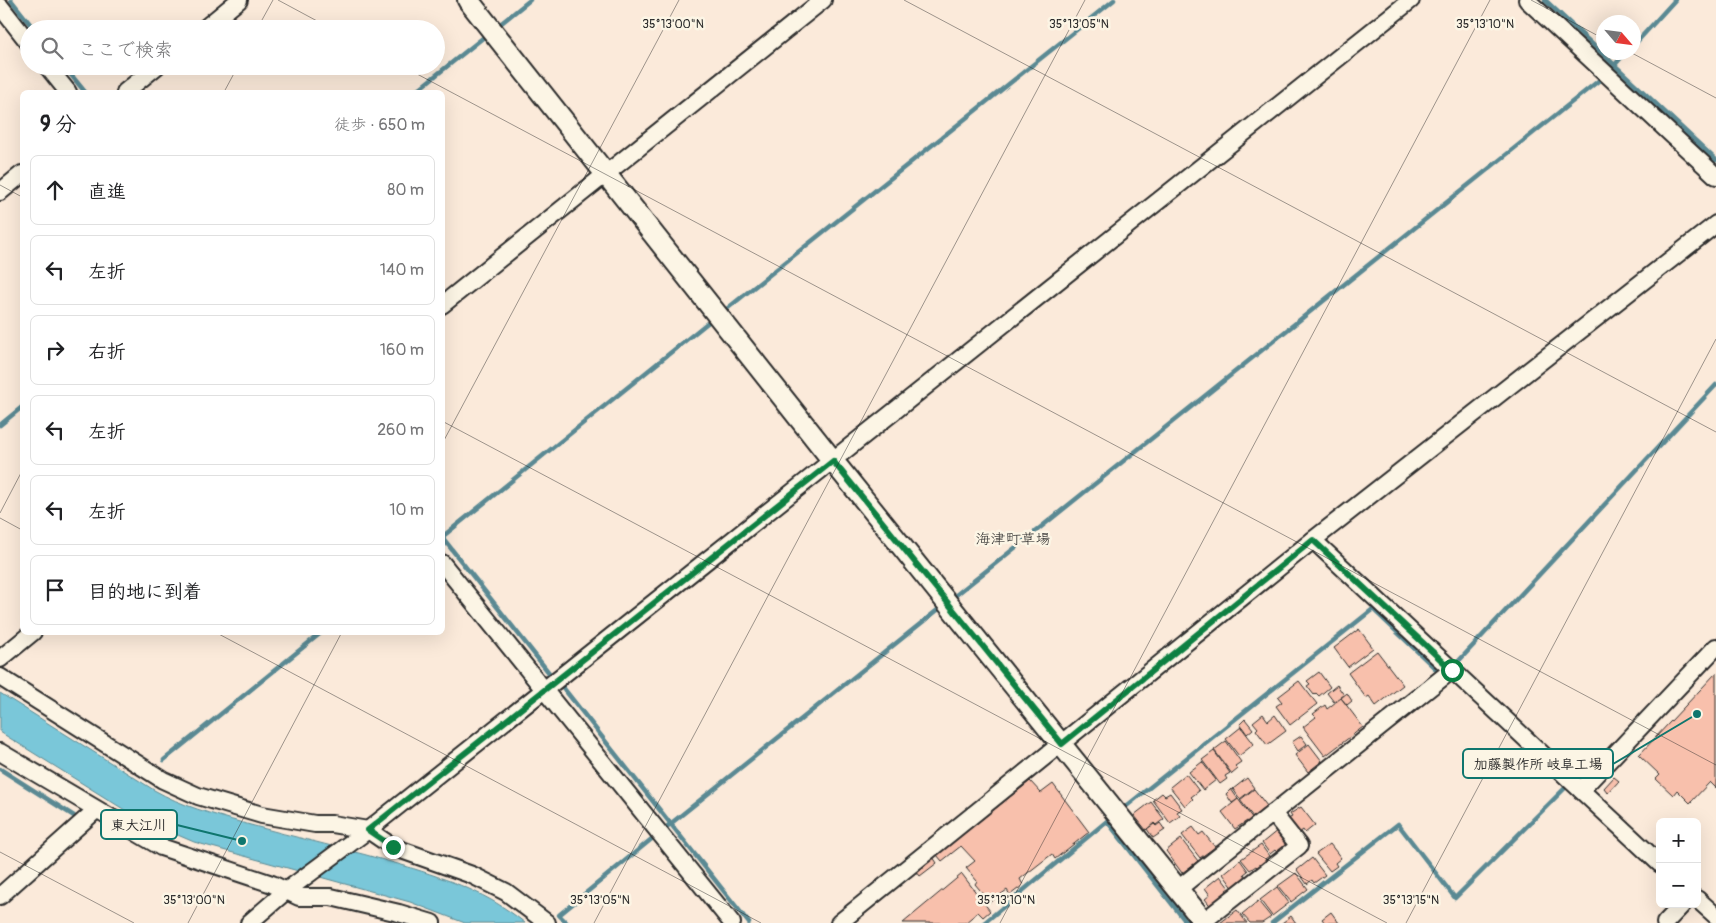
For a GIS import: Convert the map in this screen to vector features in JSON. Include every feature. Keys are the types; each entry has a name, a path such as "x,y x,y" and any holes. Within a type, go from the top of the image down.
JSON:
{"street":[{"path":"215,20 239,0"},
{"path":"468,0 833,461 1204,922 1299,846 1273,813"},
{"path":"445,303 823,0"},
{"path":"249,923 291,887 363,834 1410,0"},
{"path":"1527,0 1716,176"},
{"path":"0,6 20,31"},
{"path":"54,75 66,90"},
{"path":"127,90 146,75"},
{"path":"0,192 20,176"},
{"path":"839,923 1313,540 1716,224"},
{"path":"1313,540 1659,863"},
{"path":"445,567 732,923"},
{"path":"0,659 29,635"},
{"path":"1581,790 1716,647"},
{"path":"1178,889 1452,670"},
{"path":"0,677 162,780 198,796 262,816 315,824 332,824 472,874 506,892 546,923"},
{"path":"0,752 161,847 272,884 291,887 299,898 331,897 432,923"},
{"path":"0,896 96,810"},
{"path":"1701,903 1716,916"},
{"path":"1665,923 1679,908"}],"water":[{"path":"0,693 154,790 175,801 231,820 385,860 438,877 483,895 525,923 465,923 410,902 194,842 136,817 0,732"}],"building":[{"path":"1359,629 1373,648 1348,667 1334,648"},
{"path":"1377,651 1403,685 1376,706 1369,696 1366,698 1348,673"},
{"path":"1319,672 1330,687 1319,696 1316,693 1314,695 1307,686 1310,684 1307,681"},
{"path":"1716,673 1716,788 1710,782 1690,803 1677,790 1673,795 1656,779 1660,775 1639,755"},
{"path":"1299,681 1317,704 1290,725 1276,706 1282,702 1278,697"},
{"path":"1337,685 1344,695 1334,702 1327,693"},
{"path":"1347,693 1352,701 1347,705 1341,698"},
{"path":"1341,698 1363,727 1325,756 1303,727 1316,717 1313,714 1325,705 1327,709"},
{"path":"1263,714 1268,721 1275,715 1286,731 1267,745 1256,730 1258,728 1253,722"},
{"path":"1245,719 1253,729 1247,734 1240,724"},
{"path":"1241,727 1254,744 1239,756 1226,739"},
{"path":"1301,736 1307,744 1298,751 1292,742"},
{"path":"1226,741 1241,762 1235,766 1238,769 1232,774 1214,750"},
{"path":"1309,744 1322,761 1308,772 1295,755"},
{"path":"1214,751 1230,773 1225,776 1227,779 1220,784 1202,760"},
{"path":"1202,762 1216,780 1203,790 1189,772"},
{"path":"1186,774 1199,791 1191,797 1193,799 1185,806 1170,787"},
{"path":"1614,777 1619,781 1608,793 1604,788"},
{"path":"1247,778 1254,788 1240,799 1233,789"},
{"path":"1030,781 1041,793 1053,784 1089,832 1055,859 1052,854 1020,879 1023,885 1010,895 1007,890 990,902 975,884 977,881 966,868 975,861 961,846 942,861 937,855"},
{"path":"1231,789 1238,799 1232,803 1226,794"},
{"path":"1254,789 1267,806 1253,817 1240,800"},
{"path":"1162,793 1165,796 1170,793 1182,809 1177,812 1180,816 1170,823 1153,800"},
{"path":"1238,799 1253,819 1235,829 1222,812"},
{"path":"1151,802 1164,819 1156,825 1154,823 1146,830 1134,815"},
{"path":"1301,807 1315,825 1305,833 1303,830 1299,833 1288,819 1292,817 1290,814"},
{"path":"1160,823 1165,830 1153,838 1147,829 1154,824 1156,826"},
{"path":"1193,827 1199,835 1203,832 1215,847 1200,858 1182,835"},
{"path":"1278,830 1286,841 1284,843 1288,849 1279,855 1275,850 1270,854 1262,843"},
{"path":"1181,839 1198,861 1182,873 1166,851"},
{"path":"1330,844 1341,858 1335,863 1337,866 1330,871 1316,854"},
{"path":"1261,845 1269,856 1265,859 1267,862 1259,869 1256,866 1250,870 1241,859"},
{"path":"933,857 937,863 920,876 916,871"},
{"path":"1312,858 1325,875 1314,883 1312,880 1307,884 1297,870"},
{"path":"1240,860 1248,871 1244,874 1248,879 1234,889 1223,874"},
{"path":"1296,873 1308,889 1291,902 1278,886"},
{"path":"962,874 990,911 983,917 978,912 965,923 903,923"},
{"path":"1220,876 1229,888 1226,890 1229,894 1212,908 1205,899 1210,895 1205,888"},
{"path":"1277,887 1289,903 1272,916 1260,900"},
{"path":"1258,901 1271,917 1262,923 1250,923 1242,914"},
{"path":"1237,910 1247,923 1220,923"},
{"path":"1331,912 1339,923 1325,923 1322,919"},
{"path":"1291,916 1296,923 1282,923"}],"waterway":[{"path":"11,0 27,20"},
{"path":"499,25 530,0"},
{"path":"728,308 1114,0"},
{"path":"1545,0 1716,160"},
{"path":"1641,37 1675,0"},
{"path":"445,68 484,37"},
{"path":"1612,68 1619,60"},
{"path":"71,75 83,90"},
{"path":"418,90 436,75"},
{"path":"956,595 1602,78"},
{"path":"445,535 711,320"},
{"path":"1454,666 1716,385"},
{"path":"0,425 20,409"},
{"path":"445,541 550,674"},
{"path":"664,829 940,608"},
{"path":"1124,808 1373,609 1437,670 1442,669"},
{"path":"164,760 318,635"},
{"path":"561,685 749,923"},
{"path":"0,769 74,816"},
{"path":"1272,923 1398,824 1455,898 1566,787"},
{"path":"984,923 1107,821 1187,923"},
{"path":"567,923 559,915 654,837"}],"place":[{"name":"加藤製作所 岐阜工場","path":"1697,714"},
{"name":"東大江川","path":"242,841"}],"district":[{"name":"海津町草場","path":"1013,539"}],"route":[{"path":"393,847 368,830 833,461 1062,744 1313,540 1452,670"}]}
